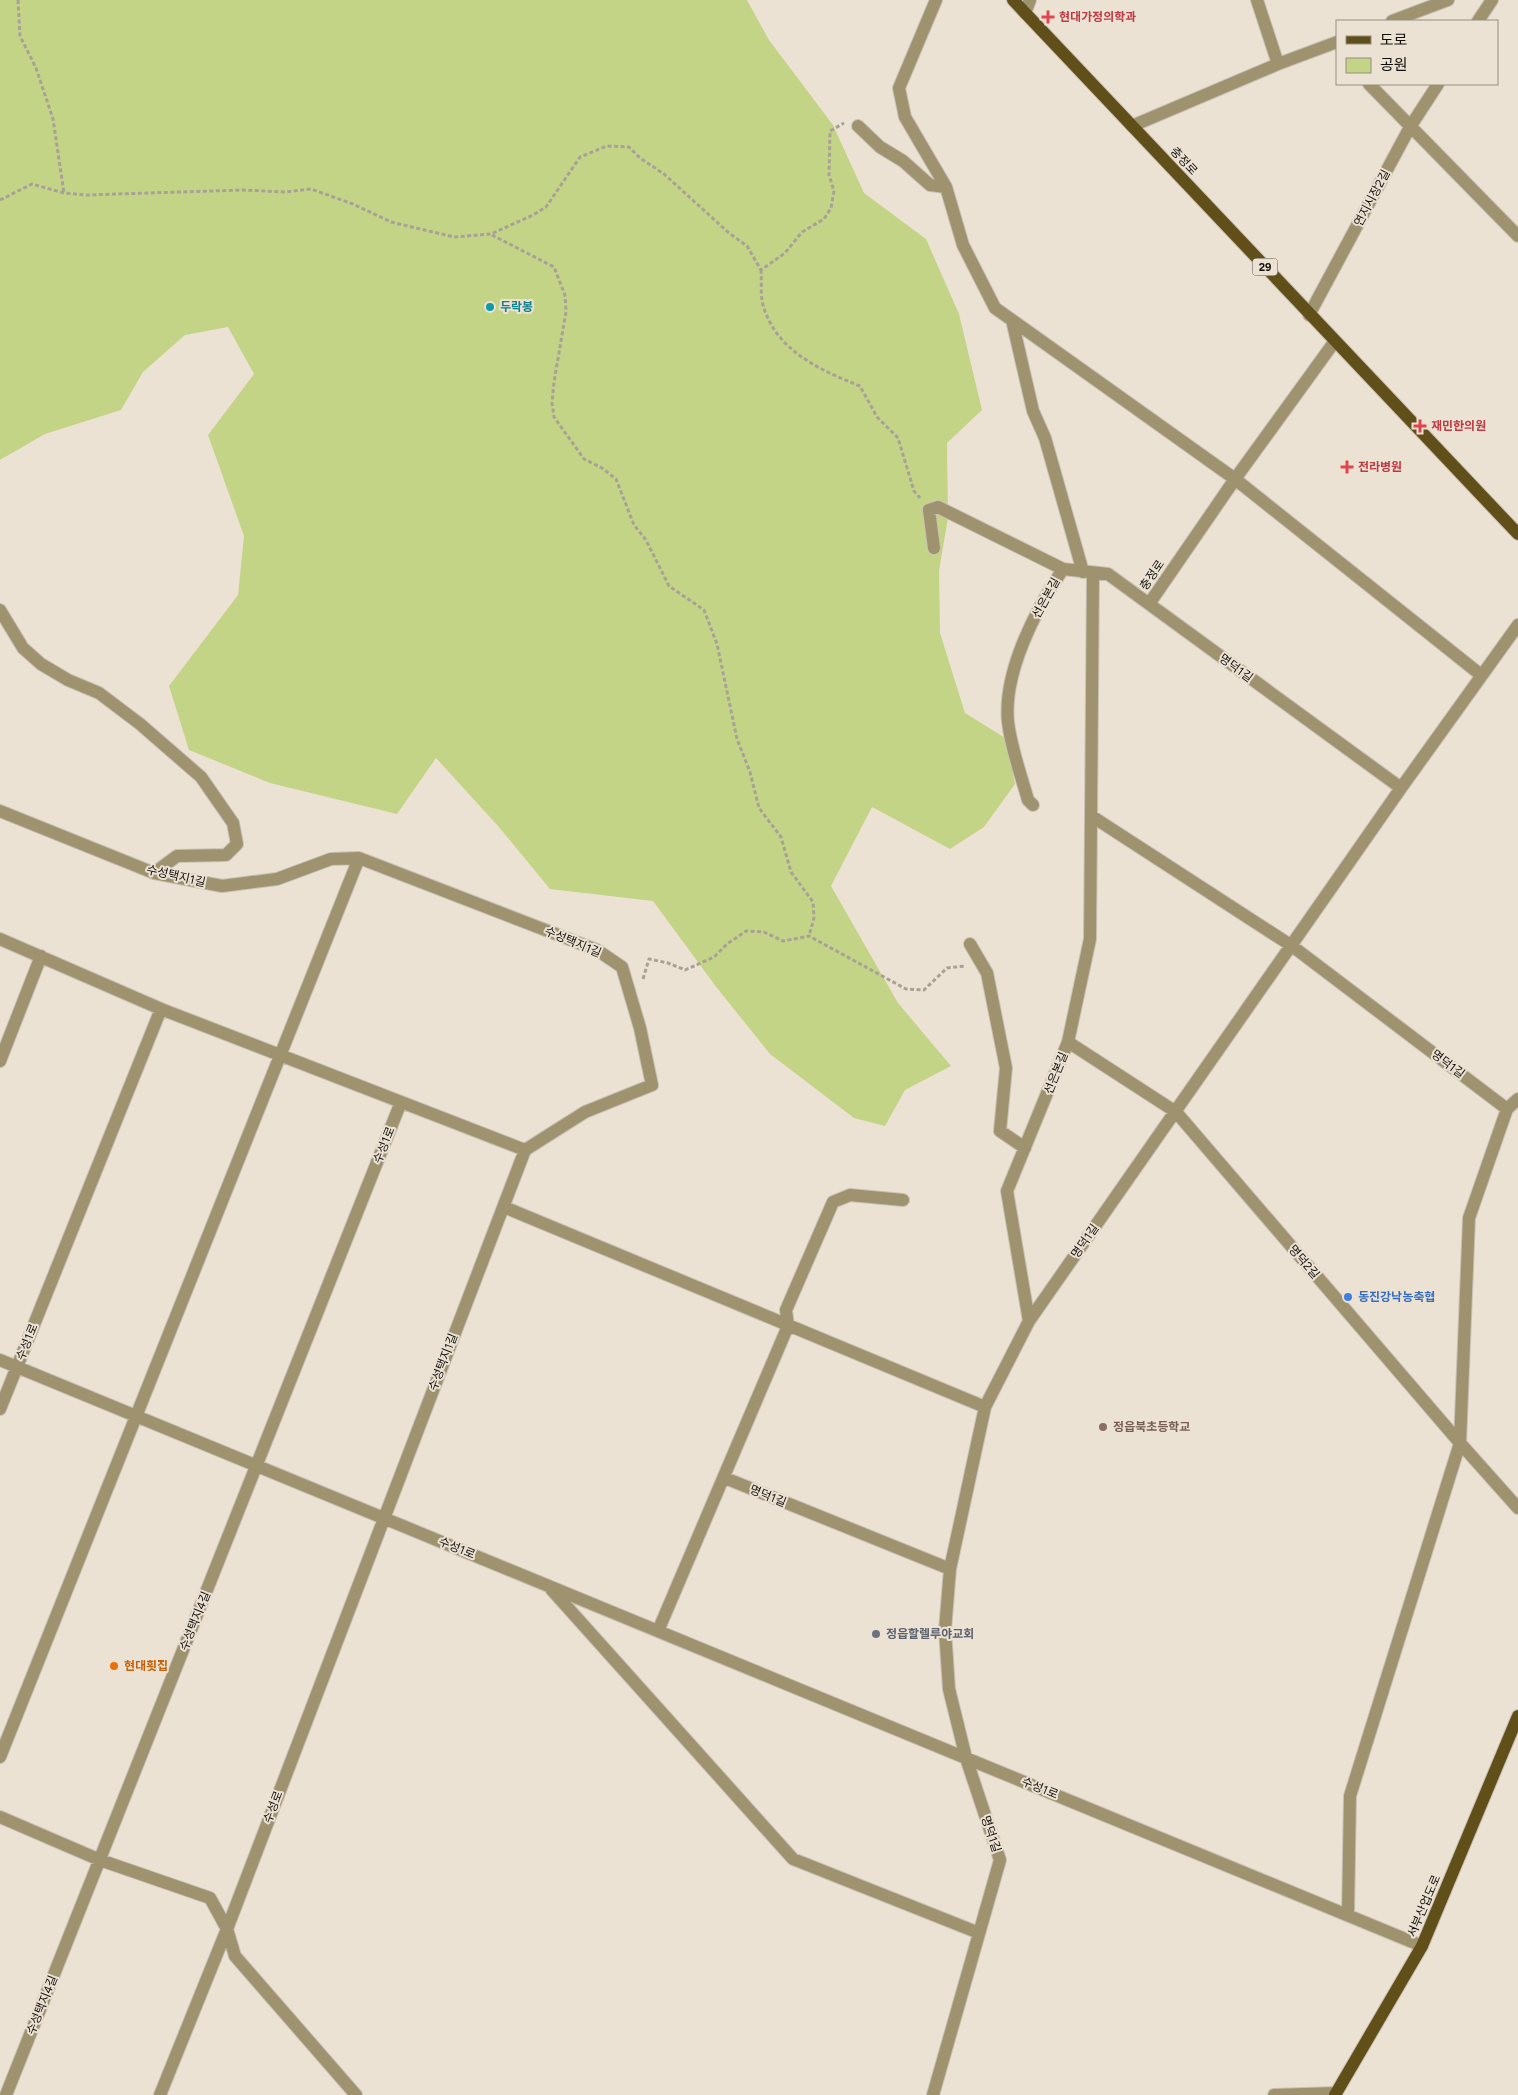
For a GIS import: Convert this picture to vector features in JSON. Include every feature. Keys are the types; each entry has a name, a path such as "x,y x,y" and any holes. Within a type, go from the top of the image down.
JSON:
{"main road":[{"name":"충정로","path":"1013,0 1518,534"},
{"name":"서부산업도로","path":"1335,2094 1422,1946 1518,1716"}],"street":[{"path":"936,0 899,88 905,118 946,187 963,245 995,308 1235,479 1482,675"},
{"path":"1026,13 1030,0"},
{"path":"1257,0 1278,64"},
{"path":"1395,20 1448,0"},
{"path":"1479,20 1492,0"},
{"path":"1132,126 1278,64 1335,45"},
{"path":"1370,85 1518,236"},
{"name":"연지시장2길","path":"1310,315 1410,127 1437,85"},
{"path":"858,126 880,148 903,161 930,185 946,187"},
{"name":"선은본길","path":"1012,320 1033,411 1050,454 1088,572 1091,678 1092,817 1090,939 1068,1042 1007,1191 1029,1321"},
{"name":"충정로","path":"1149,604 1235,479 1335,341"},
{"name":"선은본길","path":"929,510 938,507 1063,569 1035,615 1012,680 1008,722 1028,800 1033,805"},
{"path":"929,510 934,548"},
{"name":"명덕1길","path":"1063,569 1108,574 1401,788"},
{"path":"0,610 23,648 41,664 61,676 99,693 140,724 201,778 233,823 237,844 226,855 177,856 154,872"},
{"name":"명덕1길","path":"933,2095 1000,1860 966,1758 949,1689 945,1630 950,1569 985,1408 1029,1321 1401,788 1518,625"},
{"name":"수성택지1길","path":"0,811 154,872 222,886 277,879 331,859 359,858 597,950 622,967 640,1028 652,1085 585,1112 525,1150 383,1518"},
{"path":"1092,817 1292,946"},
{"path":"0,1757 359,858"},
{"path":"0,939 161,1009 525,1150"},
{"path":"970,944 987,973 1006,1068 1000,1131 1025,1148"},
{"name":"명덕1길","path":"1292,946 1507,1109"},
{"path":"0,1061 41,956"},
{"name":"수성1로","path":"0,1409 161,1009"},
{"name":"명덕2길","path":"1068,1042 1176,1112 1518,1508"},
{"path":"1348,1915 1350,1796 1460,1443 1469,1218 1507,1109 1518,1098"},
{"name":"수성1로","path":"256,1466 401,1102"},
{"path":"658,1631 725,1478 788,1326 786,1310 833,1202 850,1195 903,1200"},
{"path":"504,1207 985,1408"},
{"name":"수성1로","path":"0,1360 1422,1946"},
{"name":"수성택지4길","path":"6,2095 256,1466"},
{"name":"명덕1길","path":"725,1478 950,1569"},
{"name":"수성로","path":"160,2095 227,1929 383,1518"},
{"path":"550,1587 793,1859 979,1934"},
{"path":"0,1817 100,1860 210,1898 227,1929 235,1956 350,2093"},
{"path":"1274,2095 1335,2094"}],"path":[{"path":"18,0 20,36 36,68 53,119 64,193"},
{"path":"761,270 785,253 802,232 824,219 830,208 834,192 829,175 830,131 849,120 858,126"},
{"path":"0,200 32,184 64,193 86,195 243,190 285,192 311,189 353,204 390,222 454,237 491,234 546,207 580,157 607,146 629,147 640,158 664,174 728,233 747,246 761,270 762,305 776,333 799,357 829,374 860,386 877,417 898,438 914,491 929,510"},
{"path":"491,234 506,240 554,267 565,295 566,312 554,382 552,403 554,418 584,458 602,468 616,479 634,525 646,540 669,586 704,610 717,644 735,729 759,808 781,837 791,872 813,902 814,918 809,936"},
{"path":"643,985 643,975 649,959 668,963 685,970 714,957 727,944 746,932 764,932 783,941 809,936 906,989 924,990 947,968 983,966"}],"green space":[{"path":"0,0 747,0 769,40 833,125 864,193 926,239 959,314 982,410 947,443 948,518 939,571 940,633 965,713 1007,739 1015,784 984,827 950,849 872,807 831,886 898,1003 951,1066 905,1090 885,1126 854,1118 770,1054 717,988 653,901 550,889 498,826 436,758 397,814 270,783 189,750 169,686 238,595 244,536 208,435 254,374 228,327 185,335 143,372 121,410 45,434 0,460"}],"place":[{"name":"현대가정의학과","path":"1048,17"},
{"name":"두락봉","path":"490,307"},
{"name":"재민한의원","path":"1420,426"},
{"name":"전라병원","path":"1347,467"},
{"name":"동진강낙농축협","path":"1348,1297"},
{"name":"정읍북초등학교","path":"1103,1427"},
{"name":"정읍할렐루야교회","path":"876,1634"},
{"name":"현대횟집","path":"114,1666"}]}
